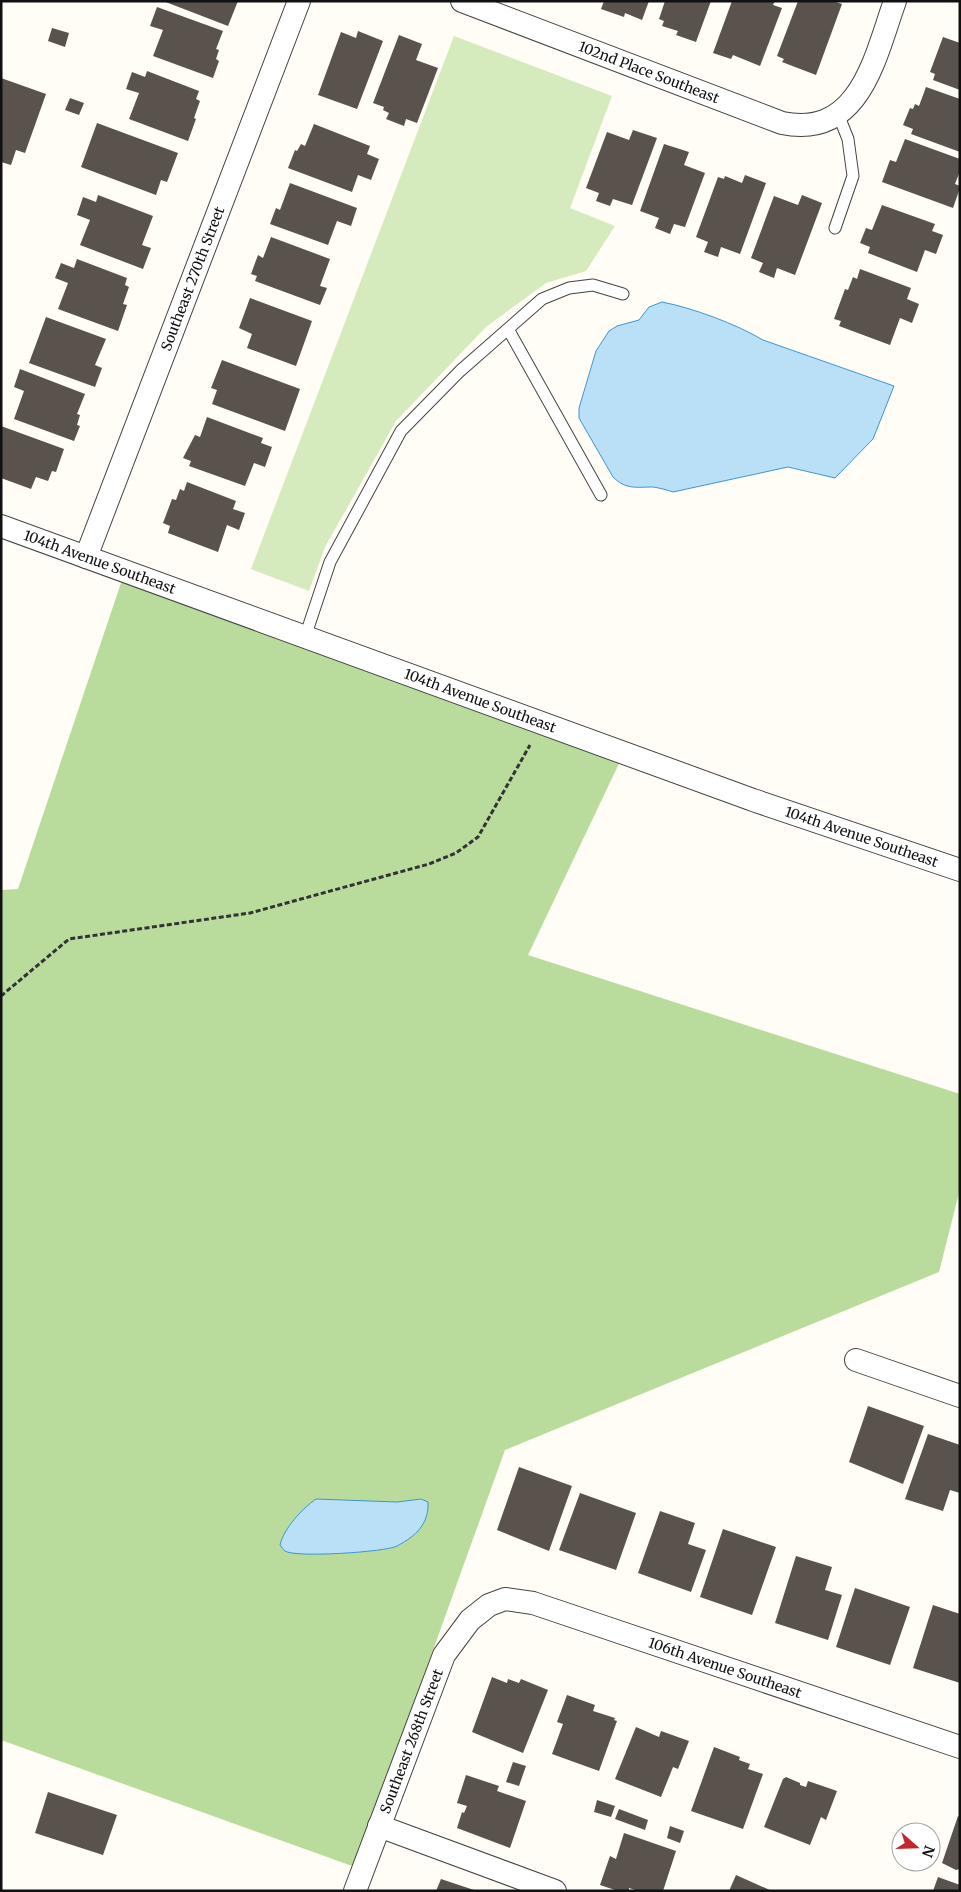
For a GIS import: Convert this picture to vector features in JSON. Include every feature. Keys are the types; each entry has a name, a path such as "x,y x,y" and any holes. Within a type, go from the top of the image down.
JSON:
{"street":[{"name":"Southeast 270th Street","path":"86,557 299,1"},
{"name":"102nd Place Southeast","path":"462,1 782,122 799,126 808,125 838,114"},
{"path":"838,114 860,93 895,1"},
{"name":"104th Avenue Southeast","path":"1,526 753,800 960,870"},
{"path":"856,1360 960,1396"},
{"name":"106th Avenue Southeast","path":"489,1604 505,1599 534,1603 960,1747"},
{"name":"Southeast 268th Street","path":"354,1891 444,1655 470,1620 489,1604"},
{"path":"379,1826 555,1891"}],"lane":[{"path":"835,228 853,176 848,138 838,114"},
{"path":"305,637 330,562 401,432 460,371 542,299 568,288 593,285 622,294"},
{"path":"508,329 601,495"}],"path":[{"path":"1,996 70,939 250,913 428,864 456,853 478,837 542,723"}],"green space":[{"path":"454,36 612,96 570,208 615,226 586,271 546,283 486,327 396,421 325,547 309,591 251,569"},
{"path":"125,571 624,753 528,955 960,1094 960,1189 939,1272 505,1450 355,1867 1,1740 1,890 18,889"}],"water":[{"path":"662,302 714,317 763,340 894,386 873,439 835,478 788,467 673,492 653,487 632,487 622,484 613,477 579,418 579,408 596,351 609,331 617,326 639,320 649,307"},
{"path":"316,1499 397,1502 421,1499 428,1502 428,1510 424,1523 420,1528 397,1546 359,1552 322,1554 285,1551 280,1545 285,1532 300,1513"}],"building":[{"path":"163,1 238,1 228,26"},
{"path":"604,1 649,1 642,20 625,13 624,17 601,9"},
{"path":"665,1 711,1 696,42 676,35 678,31 662,26 664,21 659,19"},
{"path":"732,1 775,1 773,5 782,8 760,66 733,55 731,59 713,53"},
{"path":"798,1 833,1 842,4 816,75 782,62 784,59 777,56"},
{"path":"157,7 223,31 216,49 219,50 216,59 219,61 213,78 153,56 163,30 150,26"},
{"path":"52,28 69,33 65,47 48,41"},
{"path":"358,31 383,41 357,109 318,95 341,32 356,38"},
{"path":"399,35 422,44 416,60 438,68 417,123 406,119 404,126 386,119 389,113 383,110 384,107 373,103"},
{"path":"943,37 960,43 960,90 933,80 935,74 930,72"},
{"path":"147,71 199,91 196,99 200,101 188,141 129,119 139,93 126,89 132,72 145,77"},
{"path":"1,78 46,94 25,153 16,150 11,165 1,162"},
{"path":"926,87 960,99 960,152 911,134 913,129 903,125 910,108 913,109 915,104 919,106"},
{"path":"70,98 84,103 79,115 65,110"},
{"path":"97,123 178,153 167,182 161,180 156,195 81,167"},
{"path":"314,124 370,146 367,154 379,159 371,180 358,175 352,192 288,168 295,150 297,151 301,144 305,146"},
{"path":"633,130 657,138 632,205 613,199 610,206 596,201 599,193 586,188 607,132 629,140"},
{"path":"905,139 960,159 960,171 955,184 960,186 960,188 953,208 882,182 890,160 896,162"},
{"path":"664,144 689,152 684,165 705,173 685,227 674,224 670,234 655,228 659,218 640,211"},
{"path":"745,175 766,183 740,254 721,247 718,257 704,252 708,242 696,237 718,177 724,179 725,176 742,183"},
{"path":"290,183 357,208 351,226 337,221 328,245 270,224 276,208 280,210"},
{"path":"98,195 153,216 142,245 151,248 143,269 80,245 90,220 77,215 83,197 96,202"},
{"path":"802,195 822,203 795,275 777,268 774,278 759,272 763,263 751,258 774,196 798,205"},
{"path":"882,205 935,224 932,231 943,235 936,254 925,250 917,272 868,253 870,247 860,243 866,228 872,230"},
{"path":"271,237 330,259 320,286 327,288 320,305 255,281 257,276 251,274 258,255 263,258"},
{"path":"77,259 127,278 125,285 129,287 123,304 127,305 118,331 58,309 68,283 55,278 61,263 74,268"},
{"path":"860,269 911,288 907,299 919,304 912,323 900,318 890,345 839,326 841,321 834,319 845,289 848,290 853,277 857,279"},
{"path":"250,298 312,321 296,366 247,348 252,334 239,328"},
{"path":"46,317 106,339 95,365 102,368 95,387 29,363"},
{"path":"222,360 300,389 285,431 212,404 217,390 211,388"},
{"path":"20,369 85,394 77,414 80,415 77,425 80,426 74,441 14,419 24,391 14,387"},
{"path":"207,417 263,438 261,443 272,447 265,467 254,463 245,486 189,466 191,461 183,458 195,435 200,437"},
{"path":"1,426 64,449 56,472 52,471 48,481 36,477 31,489 1,478"},
{"path":"187,482 236,501 233,509 245,513 239,530 227,525 218,552 168,533 170,526 163,523 172,499 176,500 180,489 184,491"},
{"path":"868,1406 924,1426 903,1484 849,1462"},
{"path":"928,1434 960,1445 960,1493 950,1490 943,1511 905,1499"},
{"path":"519,1467 572,1486 549,1551 497,1530"},
{"path":"580,1493 636,1513 616,1570 559,1550"},
{"path":"660,1511 695,1523 688,1544 706,1550 691,1592 638,1573"},
{"path":"723,1529 776,1547 752,1615 700,1597"},
{"path":"796,1556 832,1567 825,1590 842,1595 828,1640 775,1623"},
{"path":"855,1588 910,1607 890,1665 836,1647"},
{"path":"933,1605 960,1614 960,1683 913,1668"},
{"path":"492,1677 507,1683 508,1679 519,1683 521,1679 548,1690 523,1753 472,1732"},
{"path":"567,1695 595,1705 593,1711 615,1718 614,1720 617,1721 599,1771 552,1754 563,1724 557,1722"},
{"path":"636,1727 659,1737 661,1731 689,1741 678,1769 673,1767 661,1797 615,1779"},
{"path":"714,1747 740,1757 739,1760 750,1764 748,1769 763,1774 743,1829 691,1811"},
{"path":"513,1762 526,1766 519,1786 506,1782"},
{"path":"466,1775 499,1786 497,1791 526,1801 510,1848 457,1828 462,1812 464,1813 467,1806 457,1803"},
{"path":"786,1777 806,1787 808,1781 837,1791 826,1820 821,1817 810,1845 764,1827 783,1779"},
{"path":"48,1792 117,1815 103,1855 35,1833"},
{"path":"597,1800 615,1806 611,1817 594,1812"},
{"path":"619,1809 648,1820 645,1830 615,1819"},
{"path":"958,1816 960,1817 960,1869 956,1870 942,1863"},
{"path":"670,1826 684,1831 680,1843 667,1838"},
{"path":"624,1833 676,1851 663,1891 638,1891 629,1888 629,1891 618,1891 600,1885 610,1856 616,1859"},
{"path":"736,1875 772,1891 729,1891"},
{"path":"938,1877 960,1885 960,1891 933,1891"},
{"path":"441,1879 474,1890 474,1891 436,1891"}]}
